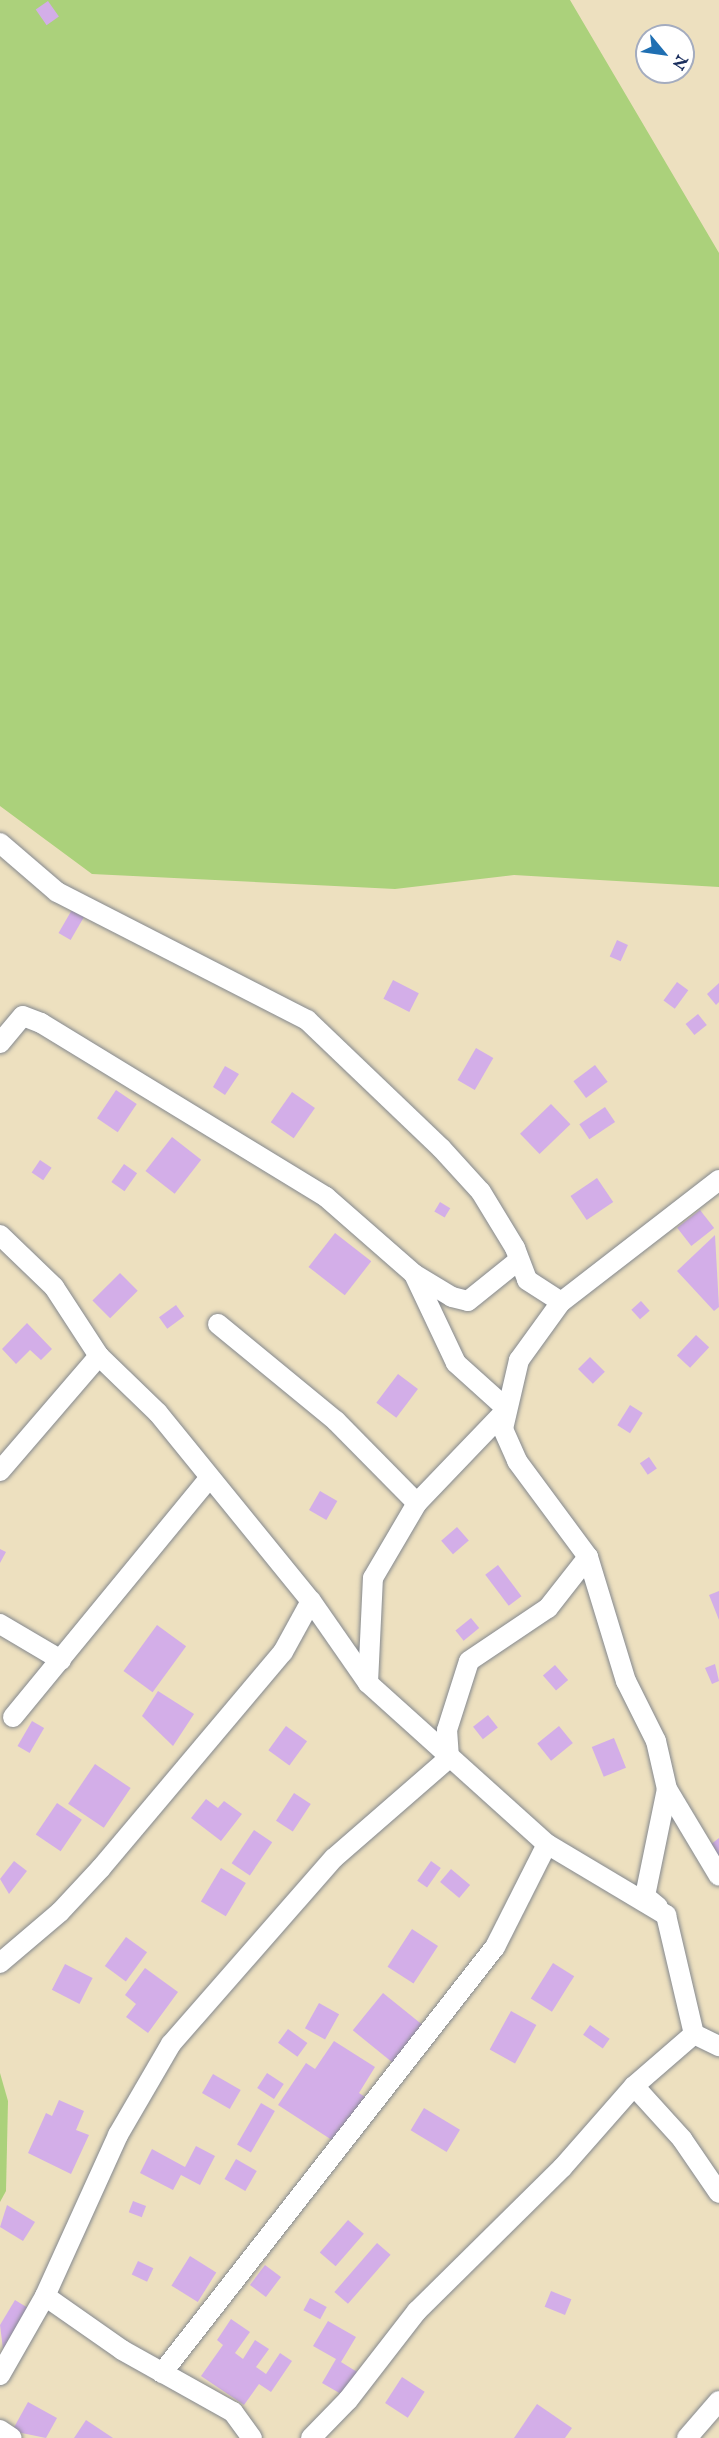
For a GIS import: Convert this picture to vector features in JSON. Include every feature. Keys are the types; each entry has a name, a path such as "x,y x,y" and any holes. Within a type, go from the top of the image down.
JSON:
{"street":[{"path":"0,843 57,892 307,1020 454,1162 481,1192 519,1260 526,1280 561,1302"},
{"path":"0,1043 23,1016 41,1023 326,1197 414,1274 468,1301 519,1260"},
{"path":"719,1180 561,1302 519,1360 503,1429 517,1461 588,1557 626,1681 656,1741 667,1790 719,1876"},
{"path":"0,1235 54,1287 99,1356 158,1413 311,1601 368,1683 547,1844 666,1915"},
{"path":"414,1274 456,1363 507,1409"},
{"path":"218,1324 336,1421 417,1503"},
{"path":"0,1470 99,1356"},
{"path":"368,1683 373,1578 417,1503 507,1409"},
{"path":"14,1717 209,1478"},
{"path":"449,1758 447,1730 469,1661 548,1608 588,1557"},
{"path":"0,1963 60,1912 100,1868 283,1652 311,1601"},
{"path":"0,1624 61,1660"},
{"path":"0,2375 45,2296 118,2135 171,2044 334,1858 449,1758"},
{"path":"667,1790 645,1896 666,1915 694,2034"},
{"path":"162,2373 495,1947 547,1844"},
{"path":"694,2034 719,2046"},
{"path":"311,2438 348,2400 417,2311 562,2168 633,2086 694,2034"},
{"path":"633,2086 682,2139 719,2193"},
{"path":"45,2296 162,2373 233,2412 252,2438"},
{"path":"687,2438 719,2401"},
{"path":"0,2430 12,2438"}],"green space":[{"path":"0,0 570,0 719,253 719,887 514,875 395,889 92,874 0,806"},
{"path":"0,2073 8,2101 6,2191 0,2202"}],"building":[{"path":"48,1 59,17 47,25 36,10"},
{"path":"73,908 85,915 71,940 58,933"},
{"path":"617,940 628,945 621,961 610,956"},
{"path":"393,980 419,993 409,1012 383,999"},
{"path":"677,982 688,990 675,1009 663,1001"},
{"path":"719,983 719,1002 716,1005 707,994"},
{"path":"698,1014 707,1025 694,1035 686,1024"},
{"path":"476,1048 493,1058 475,1090 458,1080"},
{"path":"595,1065 608,1082 586,1098 573,1081"},
{"path":"225,1066 239,1074 225,1095 213,1087"},
{"path":"116,1090 137,1104 118,1132 97,1118"},
{"path":"292,1092 315,1108 294,1138 271,1122"},
{"path":"551,1104 570,1124 540,1154 520,1134"},
{"path":"605,1107 615,1122 589,1139 579,1124"},
{"path":"172,1137 201,1160 175,1194 146,1171"},
{"path":"40,1160 52,1168 43,1180 32,1172"},
{"path":"124,1164 137,1173 124,1191 111,1182"},
{"path":"597,1178 613,1202 587,1220 570,1196"},
{"path":"440,1202 450,1208 445,1218 434,1211"},
{"path":"700,1210 714,1228 691,1246 677,1228"},
{"path":"335,1233 371,1261 345,1295 309,1267"},
{"path":"715,1235 719,1307 714,1311 677,1271"},
{"path":"120,1273 138,1291 110,1318 92,1301"},
{"path":"641,1301 650,1311 640,1319 631,1310"},
{"path":"176,1305 184,1316 167,1329 159,1317"},
{"path":"27,1323 52,1349 41,1360 30,1350 16,1364 2,1349"},
{"path":"696,1335 709,1347 690,1368 677,1355"},
{"path":"590,1357 605,1372 593,1384 578,1369"},
{"path":"398,1374 418,1389 396,1418 376,1403"},
{"path":"630,1405 643,1413 630,1433 617,1425"},
{"path":"649,1457 657,1469 648,1475 640,1463"},
{"path":"320,1491 337,1501 326,1520 309,1510"},
{"path":"457,1527 469,1541 453,1554 441,1541"},
{"path":"0,1549 6,1552 0,1563"},
{"path":"498,1565 521,1596 509,1606 485,1575"},
{"path":"719,1591 719,1620 709,1595"},
{"path":"471,1618 479,1628 464,1641 455,1631"},
{"path":"157,1625 186,1646 153,1692 123,1671"},
{"path":"715,1664 719,1681 712,1684 705,1668"},
{"path":"555,1665 568,1680 556,1691 543,1675"},
{"path":"158,1691 194,1714 173,1746 142,1716"},
{"path":"488,1715 498,1728 483,1739 473,1727"},
{"path":"32,1721 44,1728 30,1753 18,1746"},
{"path":"286,1726 307,1741 289,1766 268,1750"},
{"path":"559,1726 573,1743 551,1761 537,1744"},
{"path":"614,1738 626,1768 604,1777 592,1747"},
{"path":"95,1764 131,1788 104,1828 68,1804"},
{"path":"294,1793 311,1804 293,1832 276,1821"},
{"path":"206,1799 218,1808 224,1801 242,1814 221,1841 191,1818"},
{"path":"57,1803 82,1820 61,1851 36,1835"},
{"path":"254,1830 272,1842 250,1875 232,1863"},
{"path":"719,1838 719,1857 710,1845"},
{"path":"14,1861 27,1871 9,1894 0,1879"},
{"path":"431,1861 441,1868 427,1888 417,1881"},
{"path":"221,1868 246,1883 226,1916 201,1901"},
{"path":"451,1869 470,1885 459,1898 440,1882"},
{"path":"412,1929 438,1946 413,1984 387,1967"},
{"path":"126,1937 147,1952 126,1981 105,1966"},
{"path":"553,1963 574,1976 552,2012 531,1999"},
{"path":"65,1964 93,1978 79,2004 52,1990"},
{"path":"145,1968 178,1992 148,2033 126,2017 136,2004 125,1995"},
{"path":"383,1993 426,2028 396,2065 353,2030"},
{"path":"319,2003 339,2014 325,2040 305,2028"},
{"path":"511,2011 536,2025 515,2064 490,2049"},
{"path":"590,2025 610,2039 603,2049 583,2035"},
{"path":"288,2029 307,2043 297,2057 278,2043"},
{"path":"334,2041 375,2067 359,2093 368,2099 338,2144 278,2105 306,2063 315,2069"},
{"path":"267,2073 284,2084 274,2099 257,2088"},
{"path":"213,2074 241,2090 230,2109 202,2093"},
{"path":"59,2100 84,2111 76,2130 89,2135 71,2174 28,2153 46,2113 52,2116"},
{"path":"261,2103 275,2111 251,2153 237,2145"},
{"path":"424,2108 460,2130 447,2152 411,2130"},
{"path":"196,2146 215,2156 200,2185 181,2175 173,2190 140,2173 152,2149 185,2167"},
{"path":"236,2159 257,2171 245,2191 224,2179"},
{"path":"133,2201 146,2206 142,2217 129,2212"},
{"path":"7,2205 35,2222 23,2241 0,2227"},
{"path":"348,2220 364,2234 336,2266 320,2252"},
{"path":"377,2243 391,2255 348,2304 334,2292"},
{"path":"190,2256 216,2272 198,2302 171,2286"},
{"path":"138,2261 153,2268 147,2282 132,2275"},
{"path":"265,2265 281,2277 266,2297 250,2285"},
{"path":"551,2291 571,2299 565,2315 545,2307"},
{"path":"310,2298 327,2307 320,2319 303,2310"},
{"path":"15,2300 28,2308 3,2349 0,2325"},
{"path":"231,2319 250,2332 235,2353 243,2359 255,2340 269,2349 256,2367 266,2374 280,2353 292,2361 271,2392 259,2384 244,2405 201,2376 223,2345 217,2340"},
{"path":"328,2321 356,2337 341,2362 362,2375 348,2398 322,2383 336,2359 313,2346"},
{"path":"402,2377 425,2392 408,2418 385,2403"},
{"path":"28,2402 57,2418 46,2438 12,2431"},
{"path":"537,2404 572,2428 565,2438 514,2438"},
{"path":"86,2420 113,2438 74,2438"}]}
